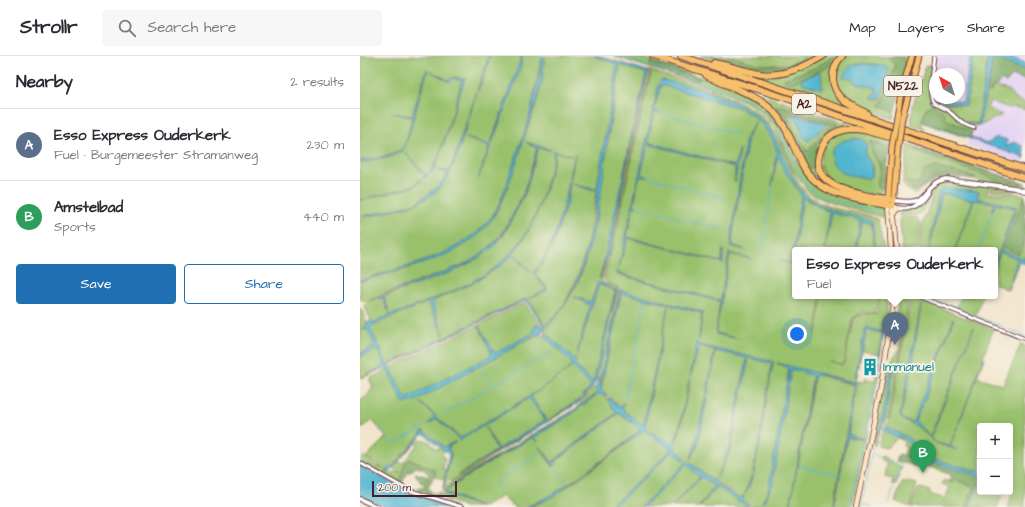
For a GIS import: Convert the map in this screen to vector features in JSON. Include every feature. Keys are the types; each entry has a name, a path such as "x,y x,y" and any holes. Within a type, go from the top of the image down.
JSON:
{"highway":[{"name":"A2","path":"653,56 1025,178"},
{"name":"A2","path":"681,56 1025,169"},
{"name":"A2","path":"695,60 760,74 775,74 802,67 823,56"},
{"name":"A2","path":"842,56 836,63 833,72 833,80 836,89 845,101 873,118"},
{"name":"A2","path":"694,69 716,81 752,96 772,111 788,134 805,170 822,186 844,196 892,204"},
{"name":"A2","path":"892,204 843,190 832,185 824,177 819,167 820,151 826,140 833,134 848,129 861,130 888,137 913,141"}],"main road":[{"name":"N522","path":"897,247 892,204 898,148 901,93 912,56"},
{"name":"N522","path":"891,247 892,146 919,56"},
{"path":"856,507 886,366 895,299"}],"street":[{"path":"929,56 934,56 931,87 932,99 934,103 951,113 961,124 974,128"},
{"path":"892,204 910,208 917,205 931,188 942,180"},
{"path":"892,204 918,200 932,184 942,180 962,180 1015,188 1025,191"},
{"path":"925,299 1025,339"},
{"path":"360,463 408,490 462,507"},
{"path":"360,499 376,507"}],"shaded area":[{"path":"935,56 1025,56 1025,164 967,145 973,127 940,104 965,104 965,68 934,68"}],"green space":[{"path":"360,56 542,56 527,129 534,112 539,93 543,74 544,56 599,56 618,62 587,247 578,276 565,303 578,283 587,257 594,227 620,65 646,73 635,117 610,240 599,279 610,247 648,71 651,70 639,122 652,71 716,92 747,106 760,115 770,125 776,134 798,182 812,198 820,203 836,209 862,214 878,220 883,247 792,247 792,264 789,264 792,264 792,299 821,299 816,333 822,299 878,299 875,314 862,312 852,319 844,362 841,364 829,361 842,365 844,363 853,319 861,314 877,315 880,299 887,299 887,314 884,336 883,331 869,330 882,333 879,354 862,350 856,381 864,382 865,378 875,382 876,374 879,373 852,507 760,507 761,505 752,507 743,501 744,496 739,498 689,463 686,463 700,475 697,481 702,477 715,486 699,507 673,507 693,485 671,507 529,507 550,498 563,490 644,430 672,449 680,430 689,383 679,431 673,445 645,429 646,421 641,424 623,410 623,403 620,408 601,389 621,293 644,297 620,290 604,365 597,386 598,378 594,383 575,366 575,358 574,359 546,334 547,329 545,325 527,300 360,378 360,357 377,349 381,350 370,328 372,323 364,305 368,301 362,301 360,297 360,162 365,160 360,160","holes":["639,122 617,227 604,278 606,282 613,286 603,283 602,279 616,227","526,142 550,150 538,148 525,194 503,236 486,250 504,230 521,199 537,148","477,256 469,263 384,296 388,311 383,298 370,300 393,290 452,269","616,287 618,288 612,314 617,289","777,364 853,382 856,381 848,434 862,439 847,437 834,503 855,385 815,374 798,459 813,375 792,369 781,421 789,369"]},
{"path":"613,56 637,56 739,91 764,105 783,128 798,163 814,185 826,193 883,207 885,218 831,203 808,191 793,170 775,127 764,114 748,103 726,93"},
{"path":"700,56 817,56 801,64 786,68 759,70 731,65"},
{"path":"711,56 731,56 756,64 772,65 789,64 804,58 805,60 781,67 769,68 735,63"},
{"path":"825,56 840,56 832,83 856,110 730,68 775,75"},
{"path":"845,56 907,57 908,61 906,67 903,58 889,57 895,65 885,96 880,106 894,112 893,119 863,108 844,97 838,89 835,80 838,64","holes":["864,63 882,65 886,83 880,99 872,97 876,94 876,88 857,83 849,78 854,64"]},
{"path":"974,56 988,56 978,124 966,122 979,125 984,93 993,86 1008,90 1013,97 1025,103 1025,110 1016,107 1009,108 990,101 987,108 1002,115 979,126 974,127 971,135 970,131 926,109 921,123 925,130 911,125 913,105 926,65 931,66 929,68 928,84 929,104 954,104 966,106"},
{"path":"833,57 828,67 792,83 786,82 784,79 814,68"},
{"path":"889,57 903,58 906,67 894,112 880,106 885,96 895,65"},
{"path":"993,57 1025,70 1025,80 1013,76 1006,83 1001,80 996,87 993,86 991,92 985,92 988,89"},
{"path":"651,62 701,79 695,81 650,66"},
{"path":"721,81 861,128 827,135 818,148 816,161 835,189 841,192 827,187 810,173 775,111","holes":["792,113 827,124 812,139 790,114"]},
{"path":"932,104 946,114 944,118 970,131 972,139 922,122 926,109"},
{"path":"775,105 837,123 836,127 791,110 787,115 807,152 828,127 833,129 817,144 814,168 808,168 781,111"},
{"path":"859,131 890,141 889,148 870,142 872,152 880,166 877,187 883,188 880,194 861,193 840,187 830,181 822,169 820,162 826,143 840,132","holes":["855,138 864,141 865,155 873,167 872,175 868,180 864,177"]},
{"path":"870,141 889,148 883,188 877,187 880,166 872,152"},
{"path":"908,145 1025,183 1025,190 961,177 945,177 926,186 916,193 911,192 906,188 903,182"},
{"path":"916,149 1021,182 1023,184 1001,181 916,152"},
{"path":"935,167 976,177 970,178 946,175 937,177 916,190 913,190 906,181 918,184 925,170"},
{"path":"946,180 1015,189 1015,191 986,190 986,193 1013,193 1025,195 1025,259 1021,257 1018,261 1008,290 998,285 998,247 919,247 923,223 933,193 931,190 937,184"},
{"path":"929,192 931,194 921,214 899,216 901,210 921,203"},
{"path":"1024,197 1025,239 1019,254 1004,248"},
{"path":"917,217 921,223 917,247 902,247 900,218"},
{"path":"899,299 904,299 904,305 905,299 909,299 902,342 897,339 894,332"},
{"path":"910,299 918,299 993,329 972,390 977,377 1003,385 1021,344 1025,346 1025,507 1007,507 1012,495 1013,495 1013,423 977,423 977,471 930,458 907,437 885,427 889,421"},
{"path":"960,299 982,299 975,317 956,309"},
{"path":"525,303 543,327 539,324 533,333 519,341 522,343 541,334 566,356 572,363 571,366 593,387 580,402 451,481 448,480 442,492 451,455 448,447 456,442 444,447 423,431 389,470 385,469 389,472 384,473 400,472 393,468 398,461 403,463 417,445 415,441 418,438 430,442 436,449 441,447 444,449 442,455 445,459 443,469 447,471 444,479 436,477 435,470 410,459 405,463 399,483 361,463 360,460 363,456 376,466 383,468 366,457 386,437 372,420 360,430 360,401 367,396 373,387 369,379 407,359"},
{"path":"360,308 376,346 360,354"},
{"path":"900,342 902,343 889,416 879,433 875,446 872,444 885,380 889,367 899,351","holes":["892,364 894,364 884,424 879,430 874,444 881,424"]},
{"path":"594,388 606,397 617,413 552,462 539,446 553,467 554,462 619,413 641,429 611,454 546,499 526,507 514,507 502,496 484,507 457,498 480,507 465,507 441,498 446,487 453,480 500,454 457,481 447,490 513,446 576,409"},
{"path":"883,430 905,440 928,461 904,455 906,447 903,446 904,441 897,438 887,448 878,446"},
{"path":"899,454 974,474 977,476 977,486 969,507 966,507 973,486 955,480 954,483 949,482 951,475 921,464 916,467 896,461"},
{"path":"882,456 902,467 896,485 892,484 893,479 885,477 887,463 882,461"},
{"path":"410,459 435,470 435,474 428,488 433,493 441,493 439,499 427,495 425,490 420,493 417,488 424,486 425,483 421,483 415,473 426,476 427,479 429,474 423,469 416,467 410,472 407,472 402,484 399,483 405,463"},
{"path":"944,480 953,483 955,480 973,486 966,507 911,507 918,489 921,488 930,491 930,494 945,499 950,487 942,484"},
{"path":"903,481 917,484 910,507 895,501"},
{"path":"718,487 748,507 700,507 715,488"},
{"path":"977,487 977,495 1002,495 997,507 969,507"}],"water":[{"path":"489,56 488,64 475,98 462,142 450,171"},
{"path":"522,56 521,67 478,179 489,147 466,138 490,145"},
{"path":"542,56 544,56 544,67 540,88 508,187 495,214 484,229 470,241 454,251 435,259 396,272 360,281 434,257 469,239 483,227 498,207 525,132 538,81"},
{"path":"593,56 599,56 648,71 648,73 635,125 610,247 600,279 646,73 620,65 591,242 580,276 565,305 558,313 567,300 582,264 592,226 597,192 572,184 597,190 617,64"},
{"path":"970,56 974,56 966,106 957,104 965,104 965,89"},
{"path":"988,56 1007,56 1025,63 1025,70 993,58 980,123 979,125 966,123 978,124"},
{"path":"859,64 882,65 889,69 880,99 872,98 876,94 876,88 859,84 849,78 843,77 850,66"},
{"path":"427,69 428,72 408,138 402,151 393,156 382,159 360,162 360,160 384,157 396,153 404,145 412,117 391,113 412,116"},
{"path":"430,71 448,80 455,77 462,79 465,78 451,119 462,81 454,78 450,82"},
{"path":"821,72 822,89 802,83 802,79"},
{"path":"662,80 708,92 740,105 754,114 766,124 774,136 793,179 805,195 819,205 833,211 872,221 876,247 871,224 862,221 856,247 860,220 832,213 825,247 830,212 803,197 795,247 793,247 801,195 784,170 779,157 777,158 772,186 776,156 778,154 772,138 758,119 748,136 732,245 745,250 730,246 746,137 757,119 740,108 661,85 654,110 659,113 654,112 648,142 735,166 740,149 735,182 735,167 648,144 641,174 648,177 639,177 634,205 637,207 633,207 627,237 721,262 723,249 723,263 628,238 619,267 659,83"},
{"path":"790,113 827,124 808,141 803,137 798,121"},
{"path":"451,119 443,146 440,153"},
{"path":"922,122 987,143 997,137 1007,140 1006,147 1014,142 1023,146 1025,158"},
{"path":"850,139 861,139 867,145 865,155 872,164 872,175 868,180 864,177 853,177 844,173 837,168 833,162 831,155 833,149 839,143"},
{"path":"526,142 551,150 538,148 525,194 504,234 494,246 466,265 384,296 389,311 382,298 370,301 465,264 482,253 501,237 524,193 537,148"},
{"path":"553,151 557,152 555,154 535,216 553,159"},
{"path":"405,152 426,175 432,169 440,153 434,170 413,187 360,200 413,186 425,176"},
{"path":"575,154 567,202 555,239 549,249 560,218"},
{"path":"436,170 450,171 443,184 427,198 414,204 437,188 448,173"},
{"path":"942,188 979,191 977,198 1017,207 1001,250 1025,259 1025,264 1020,262 1009,287 1018,259 1000,252 998,258 998,255 1015,208 996,204 992,212 994,203 974,200 956,247 973,200 942,193 930,247 939,192"},
{"path":"413,204 381,214 360,217"},
{"path":"535,218 528,231 521,242 513,253 531,272 512,255 500,266 475,282 432,301 444,336 428,302 387,319 370,328 387,364 527,298 545,325 556,316 544,329 545,332 538,334 417,400 404,404 386,367 360,379 385,365 377,349 360,357 360,354 375,346 367,329 360,331 367,327 367,322 370,321 372,323 389,316 389,313 392,315 443,295 466,285 487,273 506,258 522,240","holes":["526,300 545,327 543,328 539,324 536,324 533,333 495,353 479,326 491,352 490,356 406,399 389,365"]},
{"path":"549,249 548,253 540,266"},
{"path":"729,253 751,259 730,254 716,328 720,302 617,274 617,269 618,273 631,277 719,300 721,299"},
{"path":"792,256 792,264 778,261 791,263"},
{"path":"540,266 535,274 547,290 530,298 546,289 533,272"},
{"path":"598,282 616,290 595,384 581,400 571,407 458,475 497,450 485,427 498,449 545,420 529,398 459,441 458,438 437,419 427,425 435,417 420,402 460,438 538,391 531,396 547,421 580,399 591,386 572,367 564,373 572,365 571,362 544,336 546,334 574,359 576,357 575,366 593,383 615,291 600,285 598,287 577,354 590,305 574,297 591,302"},
{"path":"620,290 703,312 699,339 702,313 621,293 601,385 601,389 607,396 598,394 566,418 536,436 537,442 533,437 460,480 445,492 457,481 565,416 596,394 597,392 594,388 599,383"},
{"path":"921,305 912,367 901,414 902,419 900,416"},
{"path":"668,306 646,428 609,456 641,429 619,413 554,462 554,467 539,446 552,462 617,413 607,399 609,398 620,408 624,403 623,410 641,424 644,423"},
{"path":"954,318 925,399 915,421 930,437 974,327 931,437 936,443 917,426 902,419 913,422"},
{"path":"868,328 884,332 878,371 882,333 867,330 856,378 865,329"},
{"path":"716,331 717,333 739,339 716,334"},
{"path":"697,342 699,345 774,362 756,462 752,478 745,494 752,475 758,450 772,364 749,358 730,450 716,479 729,449 747,358 716,351 698,445 690,460 696,444 715,350 699,346 689,382 680,430 674,447 685,459 684,461 672,451 623,498 609,507 672,449 646,432 647,430 673,444 679,431"},
{"path":"984,358 951,444 951,447 957,450 936,443 950,446"},
{"path":"777,363 853,382 855,381 857,383 848,434 863,439 847,437 834,507 855,384 819,375 814,376 799,466 797,467 813,376 792,369 772,485 764,502 762,502 768,491 789,369"},
{"path":"892,364 894,364 884,424 879,430 874,444 881,424"},
{"path":"885,427 907,437 930,458 977,471 977,476 928,461 904,439 883,430"},
{"path":"423,430 444,447 456,441 448,447 451,455 442,492 449,454 423,433 389,472 385,470 399,459"},
{"path":"687,461 712,480 715,480 715,483 739,498 744,496 743,501 749,505 748,507 717,487 699,507 715,486 702,477 671,507 700,477 686,464 650,501 641,507"},
{"path":"360,465 410,493 456,507 386,507 362,497 360,495"},
{"path":"583,475 557,494 544,501 526,507 556,492"},
{"path":"445,492 481,507 444,494"}],"waterway":[{"path":"618,56 711,86 761,107 780,130 796,169 807,185 822,197 878,212"},
{"path":"658,112 737,134"},
{"path":"648,177 726,198"},
{"path":"762,250 772,185"},
{"path":"637,207 721,229"},
{"path":"979,247 993,211"},
{"path":"625,399 646,298"},
{"path":"933,299 1003,327"},
{"path":"960,299 957,308 963,311"},
{"path":"1009,330 1025,336"},
{"path":"987,347 989,341"},
{"path":"442,415 553,351"},
{"path":"481,368 495,384"},
{"path":"850,507 875,382"},
{"path":"378,427 393,444 424,426"},
{"path":"861,507 873,448"},
{"path":"501,494 496,481 543,452"},
{"path":"874,455 897,464 901,469"},
{"path":"799,466 840,475"},
{"path":"895,484 901,468"},
{"path":"556,470 568,485"},
{"path":"888,503 894,487"},
{"path":"971,507 977,490"},
{"path":"734,507 739,502"},
{"path":"863,504 872,507"}],"place":[{"name":"Esso Express Ouderkerk","path":"895,345"},
{"name":"Immanuel","path":"870,367"},
{"name":"Amstelbad","path":"923,473"}]}
